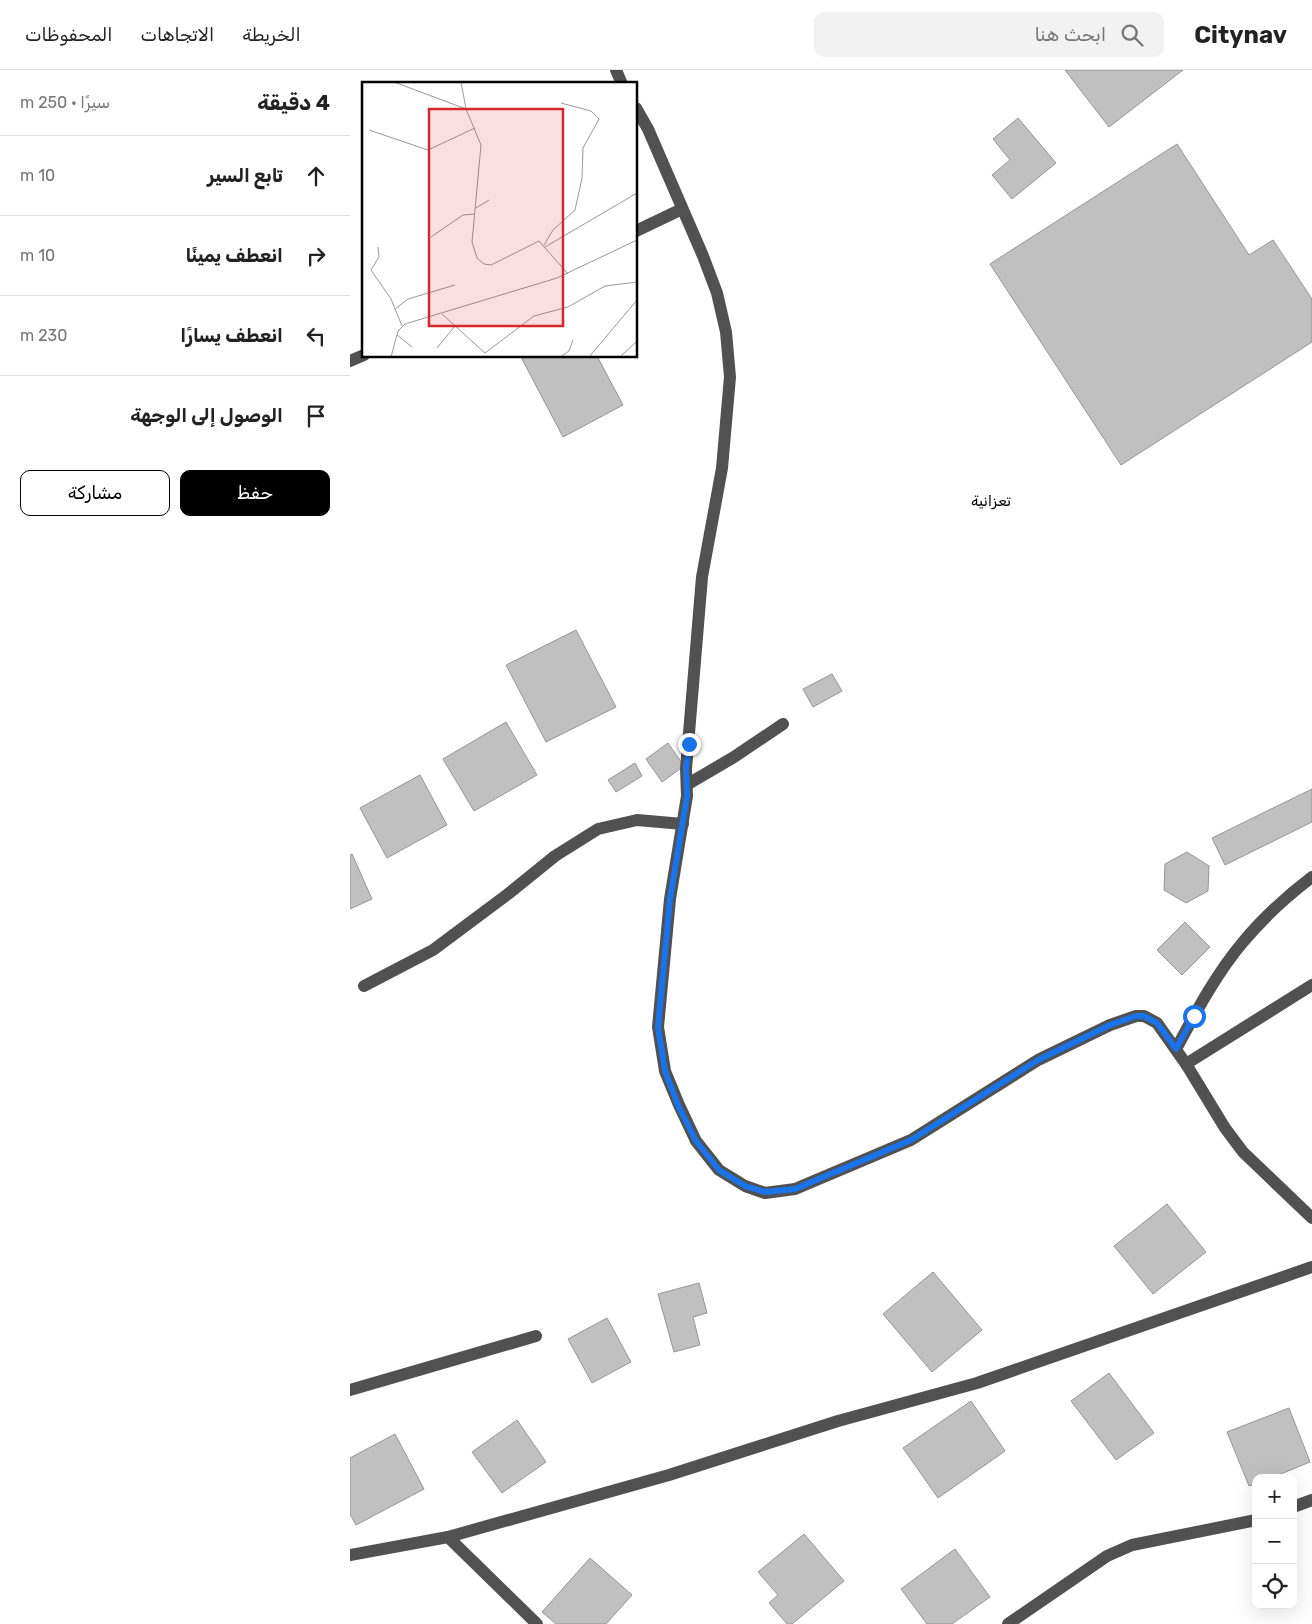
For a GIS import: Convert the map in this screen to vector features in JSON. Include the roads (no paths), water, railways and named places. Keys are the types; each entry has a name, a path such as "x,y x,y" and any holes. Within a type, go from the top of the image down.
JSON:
{"street":[{"path":"638,112 648,129 703,256 716,293 726,332 730,377 722,468 702,577 686,768 687,796 670,899 658,1027 665,1071 678,1105 696,1141 719,1170 745,1186 765,1192 795,1189 911,1140 1038,1060 1118,1022 1136,1016 1144,1016 1157,1023 1176,1049 1225,1128 1243,1152 1312,1218"},
{"path":"638,230 682,209"},
{"path":"350,360 362,356"},
{"path":"688,784 734,757 783,724"},
{"path":"364,986 433,950 555,856 598,829 637,820 683,824"},
{"path":"1176,1049 1206,995 1242,942 1296,889 1312,877"},
{"path":"1186,1064 1312,985"},
{"path":"350,1555 448,1537 669,1475 838,1421 977,1383 1312,1267"},
{"path":"350,1390 536,1336"},
{"path":"1297,1506 1312,1500"},
{"path":"1008,1624 1107,1556 1132,1545 1252,1521"},
{"path":"448,1537 537,1624"}],"district":[{"name":"تعزانية","path":"991,501"}]}
